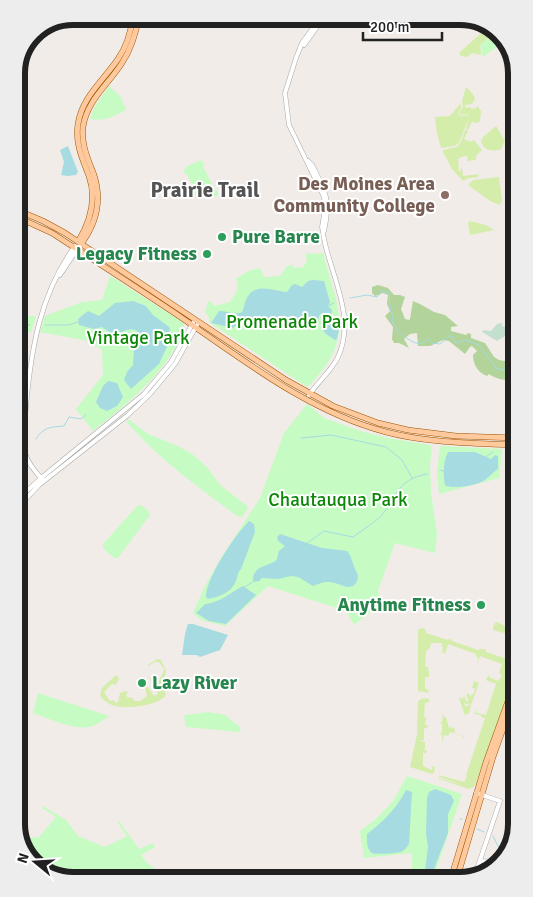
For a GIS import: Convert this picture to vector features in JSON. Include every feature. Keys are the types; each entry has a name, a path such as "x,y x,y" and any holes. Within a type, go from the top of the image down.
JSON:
{"main road":[{"path":"80,243 88,222 92,201 91,185 78,142 80,118 92,90 122,52 131,25"},
{"path":"80,243 94,221 97,200 94,177 84,146 83,129 85,119 91,103 122,64 129,52 137,25"},
{"path":"25,213 50,224 80,243 286,380 308,397 378,423 408,430 456,436 508,438"},
{"path":"25,221 52,233 76,248 255,368 354,422 402,436 447,443 508,445"},
{"path":"255,368 256,360"},
{"path":"255,368 261,367 286,380"},
{"path":"452,872 508,703"},
{"path":"459,872 478,794 508,714"}],"street":[{"path":"308,397 337,359 344,334 344,311 325,244 322,226 325,209 324,200 308,161 289,125 285,100 287,86 296,58 305,39 316,25"},
{"path":"25,417 29,372 40,317 60,270 80,243"},
{"path":"25,494 144,394 175,356 197,320"},
{"path":"25,453 42,480"},
{"path":"25,499 42,480"},
{"path":"477,868 500,801 478,794"},
{"path":"480,861 490,861"}],"green space":[{"path":"483,31 498,43 496,44 490,37 480,45 481,55 472,53 467,57 461,56 459,53"},
{"path":"491,37 498,46 483,57 480,45"},
{"path":"109,86 120,96 126,110 104,119 90,119 94,108"},
{"path":"466,87 474,95 472,96 475,99 472,104 465,105 465,108 477,108 477,105 481,111 480,121 477,123 472,122 468,130 466,129 469,116 459,113 463,107 462,101"},
{"path":"460,104 462,106 458,114 469,117 459,143 454,146 441,148 435,117 450,116"},
{"path":"496,126 505,141 501,149 486,149 481,141"},
{"path":"465,130 468,131 464,139 471,142 474,140 482,150 477,155 476,160 467,161 468,156 458,159 459,171 462,168 463,176 479,174 478,177 463,181 452,169 443,150 459,145"},
{"path":"201,160 216,191 218,191 218,195 211,199 195,195 192,189 193,186 186,173 183,172 186,167"},
{"path":"499,177 502,200 500,205 490,201 468,185 473,180"},
{"path":"470,221 486,225 494,230 470,235 468,223"},
{"name":"Promenade Park","path":"305,253 323,253 339,314 337,343 331,358 307,387 209,322 209,317 205,312 209,300 215,306 230,302 237,289 236,279 248,271 260,268 264,277 280,276 287,266 293,265 294,268 303,267 307,261"},
{"name":"Vintage Park","path":"110,276 183,322 185,331 167,361 145,386 93,431 76,409 103,375 102,350 88,341 40,332 45,316 82,302 102,300"},
{"path":"378,285 388,288 394,295 405,297 401,309 405,319 410,319 413,301 434,312 445,315 458,326 451,327 451,331 466,335 468,333 471,334 471,338 485,343 494,357 499,360 508,360 508,379 499,379 489,374 487,376 481,373 474,362 473,355 477,351 472,346 465,354 449,341 443,340 430,346 418,346 417,333 410,334 404,339 409,348 399,343 394,343 392,339 393,327 385,316 390,311 387,304 388,295 383,293 375,296 372,293 372,287"},
{"path":"25,316 36,316 31,332 25,332"},
{"path":"502,323 502,326 508,326 508,334 497,341 482,332 484,330 491,331 497,324"},
{"name":"Chautauqua Park","path":"307,404 324,418 360,431 430,445 432,448 430,465 431,492 437,534 435,553 395,543 378,591 381,604 354,625 346,611 268,586 225,626 201,620 193,613 204,588 219,561 260,498 284,433"},
{"path":"128,419 148,434 192,454 207,467 220,485 247,506 248,509 242,517 237,516 193,483 151,448 126,421"},
{"path":"440,446 502,449 499,478 439,494 437,472"},
{"path":"138,505 146,508 150,515 118,558 114,558 103,548 103,544"},
{"path":"497,622 508,628 508,634 493,630 494,624 499,626 494,623"},
{"path":"422,628 425,629 426,633 448,640 450,638 452,641 478,650 486,649 486,652 504,658 508,653 508,693 475,786 469,789 439,779 466,786 439,777 439,775 464,782 485,718 475,714 477,709 477,713 486,715 496,684 486,680 489,674 489,677 498,681 502,675 499,673 502,664 480,656 477,665 478,658 476,654 448,644 445,654 442,652 442,643 431,643 430,648 426,651 425,666 429,668 429,677 425,677 425,689 429,690 428,693 420,691 419,693 418,630"},
{"path":"157,659 161,660 166,671 162,685 166,695 162,699 141,706 124,707 110,704 100,695 102,688 116,675 119,678 116,685 112,684 104,692 110,701 118,702 120,693 126,691 128,698 131,697 135,701 140,701 147,696 145,687 147,686 154,696 158,694 157,685 153,685 149,677 157,684 164,669 159,662 148,666"},
{"path":"474,681 479,683 471,705 464,703 466,707 468,705 471,706 468,715 466,713 465,716 459,698 463,699 464,696 466,701 469,701 466,695 468,693 470,696 474,693 475,688 472,688"},
{"path":"38,693 109,716 97,724 88,727 75,727 60,723 33,713"},
{"path":"425,698 429,699 429,702 425,703 424,717 426,717 425,725 428,725 428,727 424,729 424,740 419,741 425,742 425,749 423,750 427,750 426,753 423,753 423,766 432,770 432,767 435,766 434,773 432,774 410,767 417,735 418,701"},
{"path":"208,712 225,715 241,728 239,732 186,727 184,716"},
{"path":"443,713 449,728 455,729 454,733 463,736 465,732 463,738 450,732 448,736 444,735 442,743 442,735 440,734 442,732 442,724 440,723 442,722"},
{"path":"407,776 462,794 435,872 412,872 412,853 364,858 360,831 377,818 393,801"},
{"path":"43,806 66,820 78,836 105,847 127,836 117,822 119,821 139,849 153,843 155,847 141,855 148,864 160,872 70,872 46,864 33,851 28,838 39,837 56,817 42,808"}],"water":[{"path":"68,146 78,172 76,175 61,175 64,162 60,150"},
{"path":"308,281 324,281 330,302 328,306 332,310 330,316 320,314 317,322 303,319 291,327 275,317 262,324 257,324 244,318 233,328 211,323 219,311 242,312 249,294 254,291 264,288 287,292 292,285 295,284 302,287"},
{"path":"133,301 146,306 153,315 170,328 169,334 172,336 159,364 131,389 124,380 127,372 133,365 134,348 141,337 139,333 129,329 116,337 112,336 102,327 94,329 79,325 78,319 88,311 99,316 115,303"},
{"path":"333,318 337,321 339,329 337,339 335,340 322,329 325,323"},
{"path":"108,381 117,383 123,397 117,406 107,411 100,408 96,402 103,386"},
{"path":"448,452 475,452 491,459 495,455 498,456 498,469 477,484 459,487 445,485 445,460"},
{"path":"249,521 254,524 255,532 234,585 225,593 208,599 206,597 207,589 216,568 236,536"},
{"path":"280,534 322,548 347,551 357,573 357,581 354,585 348,587 332,582 313,586 298,577 291,576 278,579 262,578 259,581 253,582 254,573 276,561 279,551 285,546 278,541 277,537"},
{"path":"243,586 256,595 226,624 209,621 196,613 205,604 220,599"},
{"path":"188,624 228,635 220,650 200,657 197,655 182,655"},
{"path":"435,789 451,795 454,801 448,814 448,833 433,872 426,872 425,870 428,847 426,834 427,798 429,792"},
{"path":"406,790 412,792 409,844 401,852 372,853 368,847 367,834 389,814"}],"waterway":[{"path":"350,298 367,295 377,297 382,291 389,293 393,317 392,322 407,339 420,344 428,339 432,343 440,344 449,336 452,336 456,343 465,340 480,346 496,368 504,370 508,369"},
{"path":"328,306 334,303"},
{"path":"45,325 69,325 78,322"},
{"path":"25,325 30,325"},
{"path":"36,439 51,427 64,426 69,417 81,419 86,415"},
{"path":"301,438 331,435 386,447 402,460 412,478"},
{"path":"484,458 493,452"},
{"path":"440,470 446,472"},
{"path":"306,544 324,531 353,537 379,518 402,486 416,477 427,474"},
{"path":"245,587 254,581"},
{"path":"477,829 484,832"},
{"path":"493,836 498,846 502,848"}],"place":[{"name":"Des Moines Area Community College","path":"445,195"},
{"name":"Pure Barre","path":"222,237"},
{"name":"Legacy Fitness","path":"207,254"},
{"name":"Anytime Fitness","path":"481,605"},
{"name":"Lazy River","path":"142,683"}],"district":[{"name":"Prairie Trail","path":"205,190"}]}
